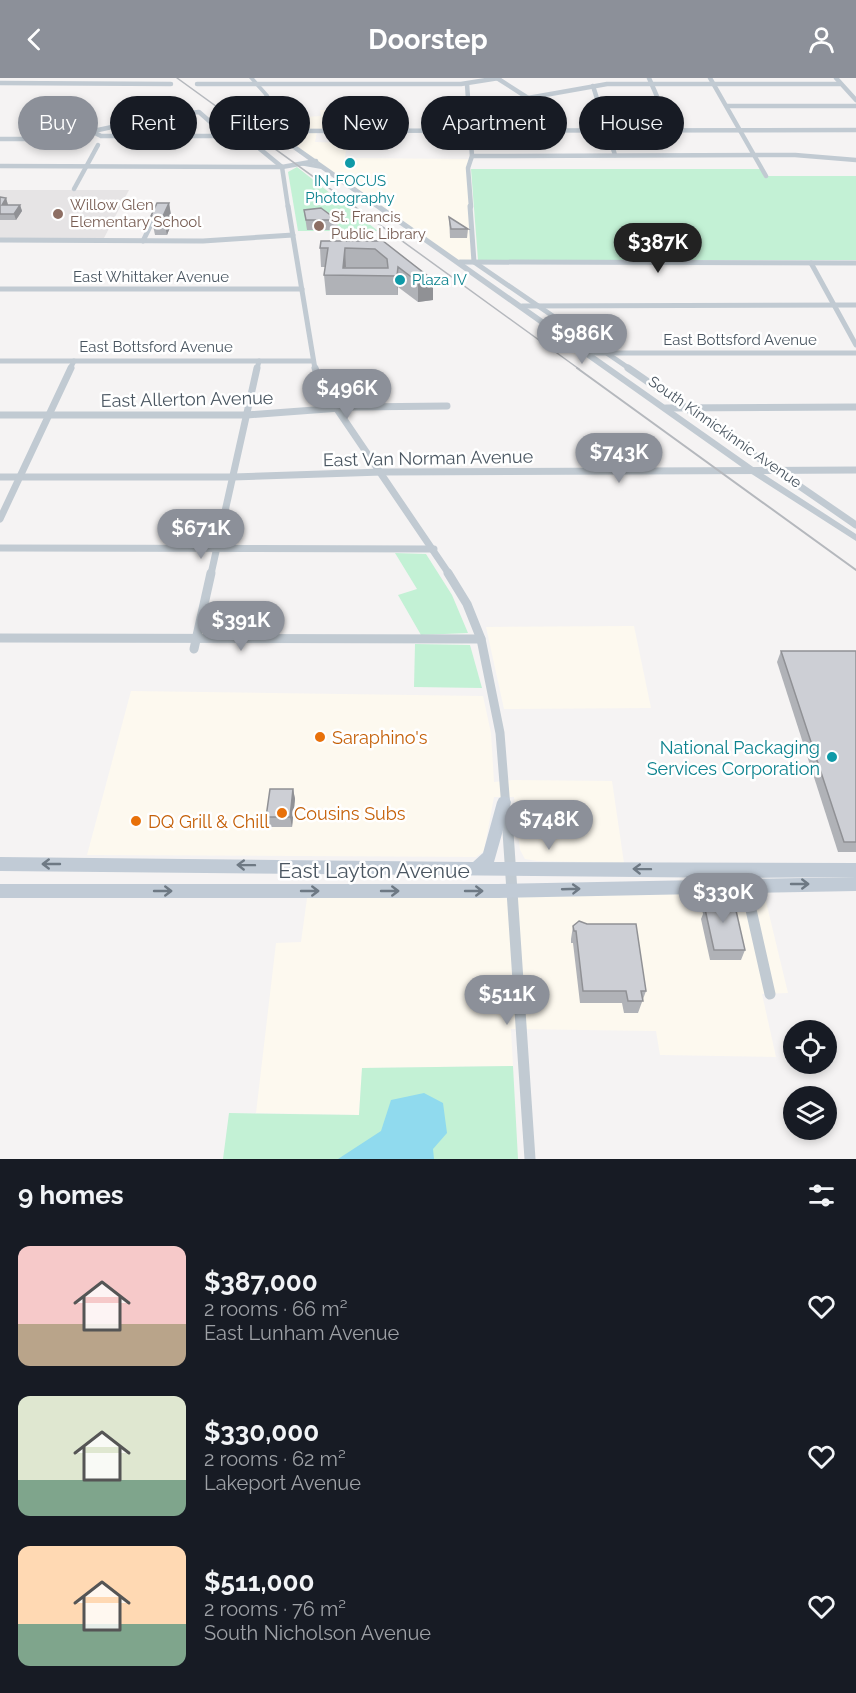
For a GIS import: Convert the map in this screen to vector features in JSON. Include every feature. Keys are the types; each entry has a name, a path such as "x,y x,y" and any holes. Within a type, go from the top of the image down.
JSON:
{"main road":[{"path":"478,867 489,857 504,802"},
{"name":"East Layton Avenue","path":"0,864 510,867 856,884"},
{"name":"East Layton Avenue","path":"0,891 512,891 856,870"}],"street":[{"path":"251,78 265,96"},
{"path":"197,84 467,84 498,78 525,96"},
{"path":"649,78 656,96"},
{"path":"710,78 766,176"},
{"path":"836,78 856,100"},
{"path":"0,83 171,84"},
{"path":"467,84 468,96"},
{"path":"539,96 593,86 840,84"},
{"path":"593,86 596,96"},
{"path":"727,106 856,106"},
{"path":"98,131 184,112 199,112 209,121"},
{"path":"684,131 856,130"},
{"path":"310,131 421,131"},
{"path":"98,134 209,136"},
{"path":"0,139 18,138"},
{"path":"74,189 96,150"},
{"path":"261,150 282,167 312,361 320,382 434,549 467,604 480,639 500,733 530,1159"},
{"name":"South Kinnickinnic Avenue","path":"299,150 753,471 856,538"},
{"path":"472,150 472,158 468,168 474,262"},
{"path":"613,150 615,155"},
{"path":"463,160 615,155 754,155 856,160"},
{"path":"0,166 282,167 316,161"},
{"path":"301,164 326,168"},
{"path":"143,241 155,214 164,207"},
{"path":"0,240 203,242 293,235"},
{"path":"460,262 856,263"},
{"name":"South Kinnickinnic Avenue","path":"474,262 856,525"},
{"path":"811,263 856,345"},
{"name":"East Whittaker Avenue","path":"0,289 302,289"},
{"path":"522,306 856,305"},
{"name":"East Bottsford Avenue","path":"588,353 856,353"},
{"name":"East Bottsford Avenue","path":"0,361 312,361"},
{"path":"0,519 74,361"},
{"path":"194,650 260,361"},
{"name":"East Allerton Avenue","path":"0,415 247,416 337,409 447,406"},
{"path":"666,408 856,407"},
{"name":"East Van Norman Avenue","path":"0,477 233,477 382,472 856,471"},
{"path":"0,548 434,549"},
{"path":"0,638 480,639"},
{"path":"743,878 770,994"}],"shaded area":[{"path":"320,110 322,110 322,132 317,132 315,142 322,142 322,150 346,150 345,158 471,159 469,164 474,262 460,262 298,150 310,150 310,117 321,116"},
{"name":"Willow Glen Elementary School","path":"0,190 129,190 104,238 0,238"},
{"path":"634,626 651,708 504,709 486,627"},
{"path":"131,691 483,696 491,733 494,782 513,780 612,781 624,863 525,859 520,850 514,797 494,797 484,851 476,857 87,855"},
{"path":"762,885 788,993 762,994 776,1057 660,1055 656,1031 511,1029 513,1066 362,1068 359,1115 256,1113 276,943 301,942 308,891"}],"green space":[{"path":"297,167 378,231 298,231 288,172"},
{"path":"471,169 762,169 767,176 856,176 856,260 478,260"},
{"path":"395,553 426,554 452,595 468,633 421,635 398,595 417,589"},
{"path":"415,644 470,645 482,688 414,687"},
{"path":"513,1066 518,1159 223,1159 229,1113 359,1115 362,1068"}],"water":[{"path":"424,1093 443,1103 447,1133 433,1149 434,1159 338,1159 381,1131 391,1100"}],"building":[{"path":"0,197 6,198 2,205 20,205 14,214 0,214"},
{"path":"157,203 169,203 163,216 151,216"},
{"path":"321,208 337,220 306,220 304,210"},
{"path":"449,217 468,229 451,229"},
{"path":"321,241 383,241 433,280 418,282 398,267 397,276 324,275 328,248 320,248","holes":["345,248 375,249 387,259 388,268 343,268"]},
{"name":"National Packaging Services Corporation","path":"781,651 856,651 856,842 844,842"},
{"path":"270,789 293,789 290,817 266,817"},
{"path":"705,894 725,894 728,906 735,906 745,950 714,950 705,909 708,909"},
{"path":"579,921 587,924 636,924 646,991 641,991 643,1001 628,1001 626,991 583,991 576,931 573,926"}],"railway":[{"path":"177,78 579,369"},
{"path":"577,368 856,570"}],"place":[{"name":"IN-FOCUS Photography","path":"350,163"},
{"name":"Willow Glen Elementary School","path":"58,214"},
{"name":"St. Francis Public Library","path":"319,226"},
{"name":"Plaza IV","path":"400,280"},
{"name":"Saraphino's","path":"320,737"},
{"name":"National Packaging Services Corporation","path":"832,757"},
{"name":"Cousins Subs","path":"282,813"},
{"name":"DQ Grill & Chill","path":"136,821"}]}
